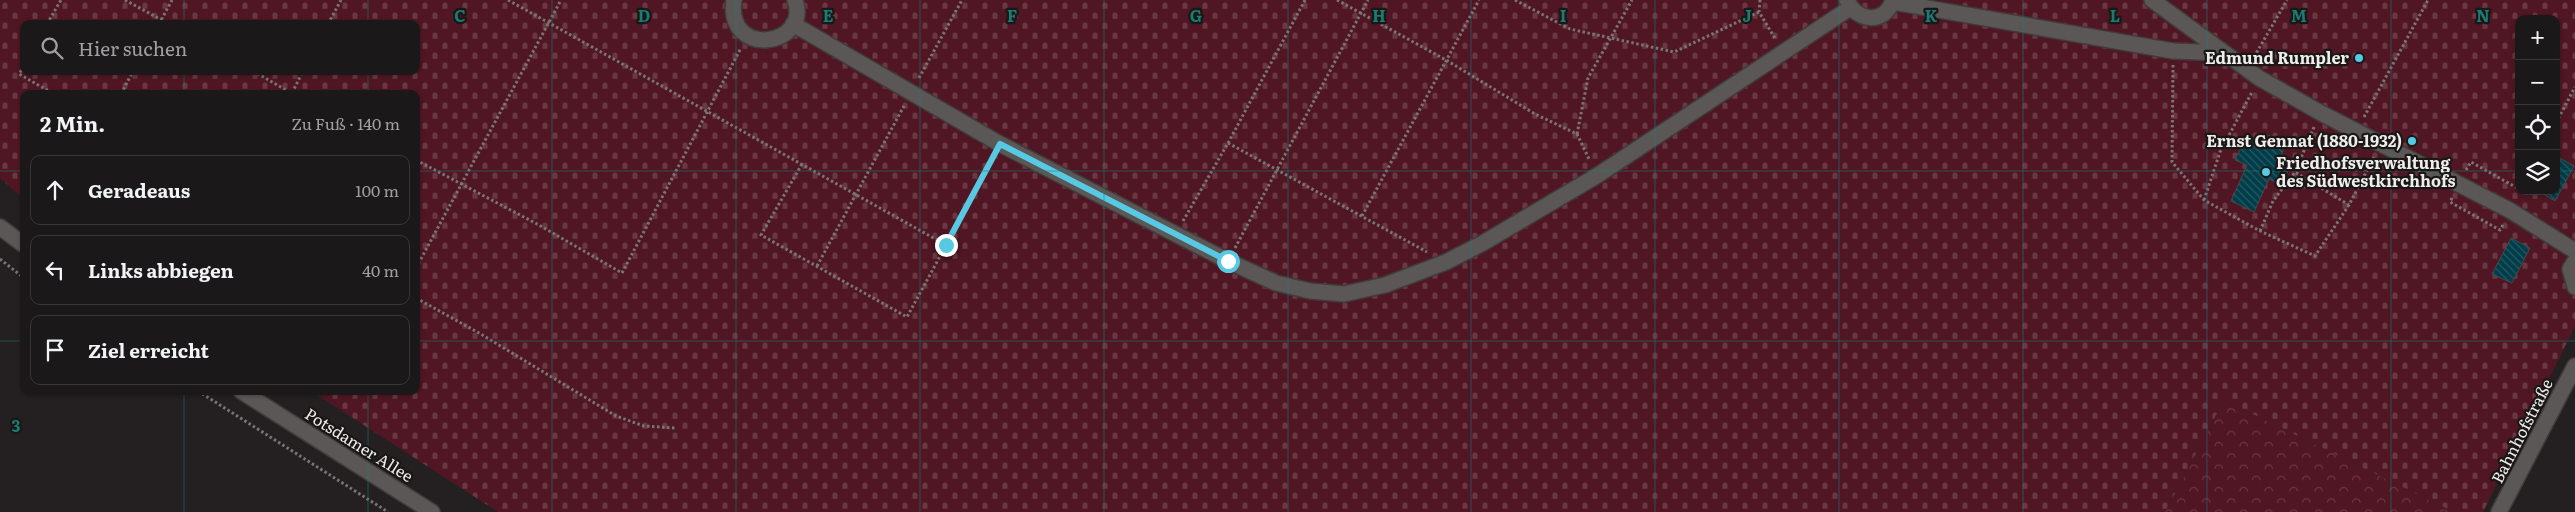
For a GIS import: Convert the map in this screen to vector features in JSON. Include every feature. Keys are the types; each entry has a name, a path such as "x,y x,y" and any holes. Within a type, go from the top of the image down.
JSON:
{"street":[{"path":"734,0 735,20 740,29 748,36 757,40 772,40 786,32 793,24 796,14 794,0"},
{"path":"2152,0 2253,75 2321,113 2512,211 2575,251"},
{"path":"793,24 910,94 1000,144 1228,261 1276,283 1310,291 1344,294 1385,285 1446,262 1483,243 1598,175 1783,52 1848,4 1862,17 1870,18 1884,14 1893,1 2172,51 2223,53"},
{"path":"0,227 20,242"},
{"path":"2575,261 2570,269 2575,287"},
{"name":"Bahnhofstraße","path":"2499,512 2575,366"},
{"name":"Potsdamer Allee","path":"247,395 432,512"}],"path":[{"path":"50,20 61,0"},
{"path":"125,0 161,20 172,0"},
{"path":"330,20 341,0"},
{"path":"508,0 946,245"},
{"path":"420,261 561,0"},
{"path":"817,266 962,0"},
{"path":"1176,233 1228,143 1305,0"},
{"path":"1337,0 1446,60 1535,114 1577,134 1598,175"},
{"path":"1228,261 1368,0"},
{"path":"1362,216 1479,0"},
{"path":"1515,0 1570,29 1674,52 1759,12"},
{"path":"1577,134 1588,78 1632,0"},
{"path":"1760,0 1759,12 1783,52"},
{"path":"2204,200 2220,152 2287,0"},
{"path":"2356,131 2428,0"},
{"path":"420,162 537,224 622,273 748,36"},
{"path":"2172,51 2172,162 2204,200 2260,231 2315,256 2349,205 2381,144"},
{"path":"21,75 47,90"},
{"path":"123,90 131,75"},
{"path":"260,75 285,90"},
{"path":"294,90 301,75"},
{"path":"2560,115 2575,87"},
{"path":"2260,231 2273,201 2294,172 2321,113"},
{"path":"1228,143 1446,262"},
{"path":"802,164 762,235 908,318 1000,144"},
{"path":"2294,172 2349,205"},
{"path":"0,259 20,275"},
{"path":"420,300 479,333 616,416 644,426 675,428"},
{"path":"204,395 388,512"}],"green space":[{"path":"0,0 2575,0 2575,326 2483,512 2454,512 2224,400 2165,512 498,512 317,395 420,395 420,90 20,90 20,196 0,178"},
{"path":"2224,400 2454,512 2165,512"}],"building":[{"name":"Friedhofsverwaltung des Südwestkirchhofs","path":"2263,133 2286,143 2280,158 2291,163 2282,185 2269,179 2254,212 2231,201 2247,165 2235,160 2246,137 2259,143"},
{"path":"2560,158 2574,166 2560,192"},
{"path":"2545,195 2558,195 2555,201"},
{"path":"2511,238 2530,248 2512,283 2492,274"}],"place":[{"name":"Edmund Rumpler","path":"2359,58"},
{"name":"Ernst Gennat (1880-1932)","path":"2412,141"},
{"name":"Friedhofsverwaltung des Südwestkirchhofs","path":"2266,172"}],"route":[{"path":"946,245 1000,144 1228,261"}]}
